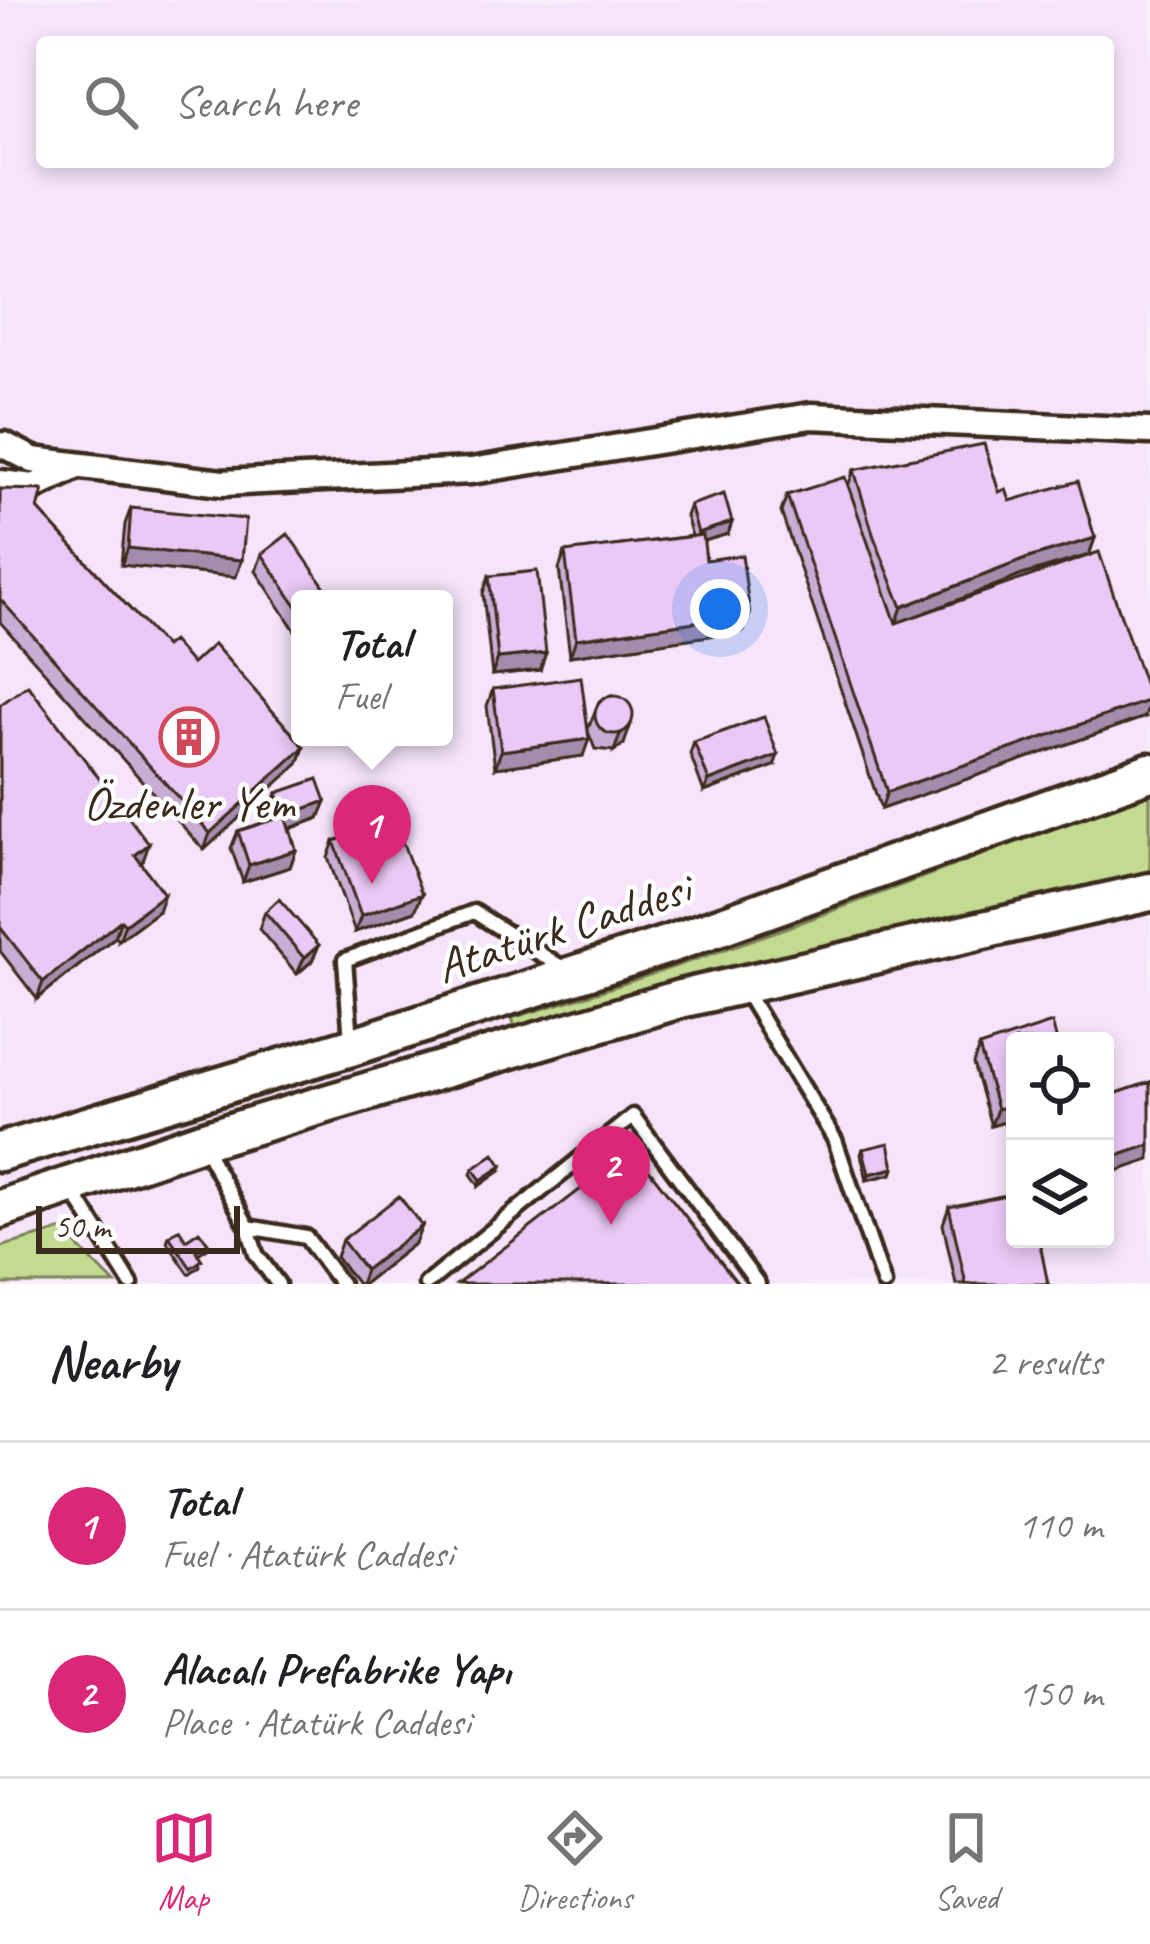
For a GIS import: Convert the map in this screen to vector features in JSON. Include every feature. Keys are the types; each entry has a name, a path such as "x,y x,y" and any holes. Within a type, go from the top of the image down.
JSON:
{"main road":[{"name":"Atatürk Caddesi","path":"0,1152 352,1047 667,945 1150,772"},
{"name":"Atatürk Caddesi","path":"0,1209 201,1141 680,999 1150,892"}],"street":[{"path":"2,442 33,460 222,483 471,471 811,416 1150,431"},
{"path":"0,483 34,487 79,465"}],"lane":[{"path":"352,1047 345,960 474,912 572,974"},
{"path":"743,987 836,1140 884,1284"},
{"path":"426,1284 633,1116 758,1284"},
{"path":"201,1141 248,1227 256,1254 278,1284"},
{"path":"70,1187 131,1284"},
{"path":"248,1227 306,1237 341,1284"}],"shaded area":[{"path":"0,0 1150,0 1150,1284 0,1284"}],"green space":[{"path":"1150,792 1150,874 517,1033 512,1018 753,939"},
{"path":"62,1230 115,1284 0,1284 0,1247"}],"building":[{"path":"984,444 999,492 1006,489 1010,501 1078,481 1095,538 1028,558 902,607 854,470"},
{"path":"845,477 896,623 1099,552 1150,700 887,792 787,495"},
{"path":"0,489 43,490 38,509 165,647 172,641 192,664 214,644 291,732 291,746 304,747 210,833 0,599"},
{"path":"724,494 732,522 698,533 690,505"},
{"path":"131,508 246,519 242,560 128,548"},
{"path":"288,534 327,590 291,590 291,598 262,554"},
{"path":"703,535 706,560 742,555 750,614 576,639 565,552"},
{"path":"537,571 546,653 498,658 489,576"},
{"path":"581,677 589,739 501,751 493,689"},
{"path":"28,685 149,844 135,855 164,894 125,924 121,920 43,982 0,927 0,705"},
{"path":"614,696 628,701 633,715 628,729 614,734 600,729 595,715 600,701"},
{"path":"764,717 778,755 709,781 694,742"},
{"path":"318,779 326,801 285,816 277,793"},
{"path":"285,816 296,850 249,865 238,831"},
{"path":"394,820 422,894 361,916 334,841"},
{"path":"279,899 319,945 304,958 265,912"},
{"path":"1052,1023 1054,1032 1025,1032"},
{"path":"1006,1038 1006,1106 997,1109 979,1047"},
{"path":"1150,1082 1150,1145 1117,1156 1114,1094"},
{"path":"889,1143 894,1168 869,1174 863,1149"},
{"path":"633,1149 738,1284 457,1284"},
{"path":"494,1154 502,1166 481,1180 473,1169"},
{"path":"1006,1195 1006,1248 1041,1248 1048,1284 966,1284 949,1207"},
{"path":"399,1196 422,1226 365,1270 342,1240"},
{"path":"179,1229 186,1240 199,1231 208,1243 196,1251 202,1260 191,1268 169,1236"}],"place":[{"name":"Özdenler Yem","path":"189,737"},
{"name":"Total","path":"372,884"},
{"name":"Alacalı Prefabrike Yapı","path":"611,1225"}]}
